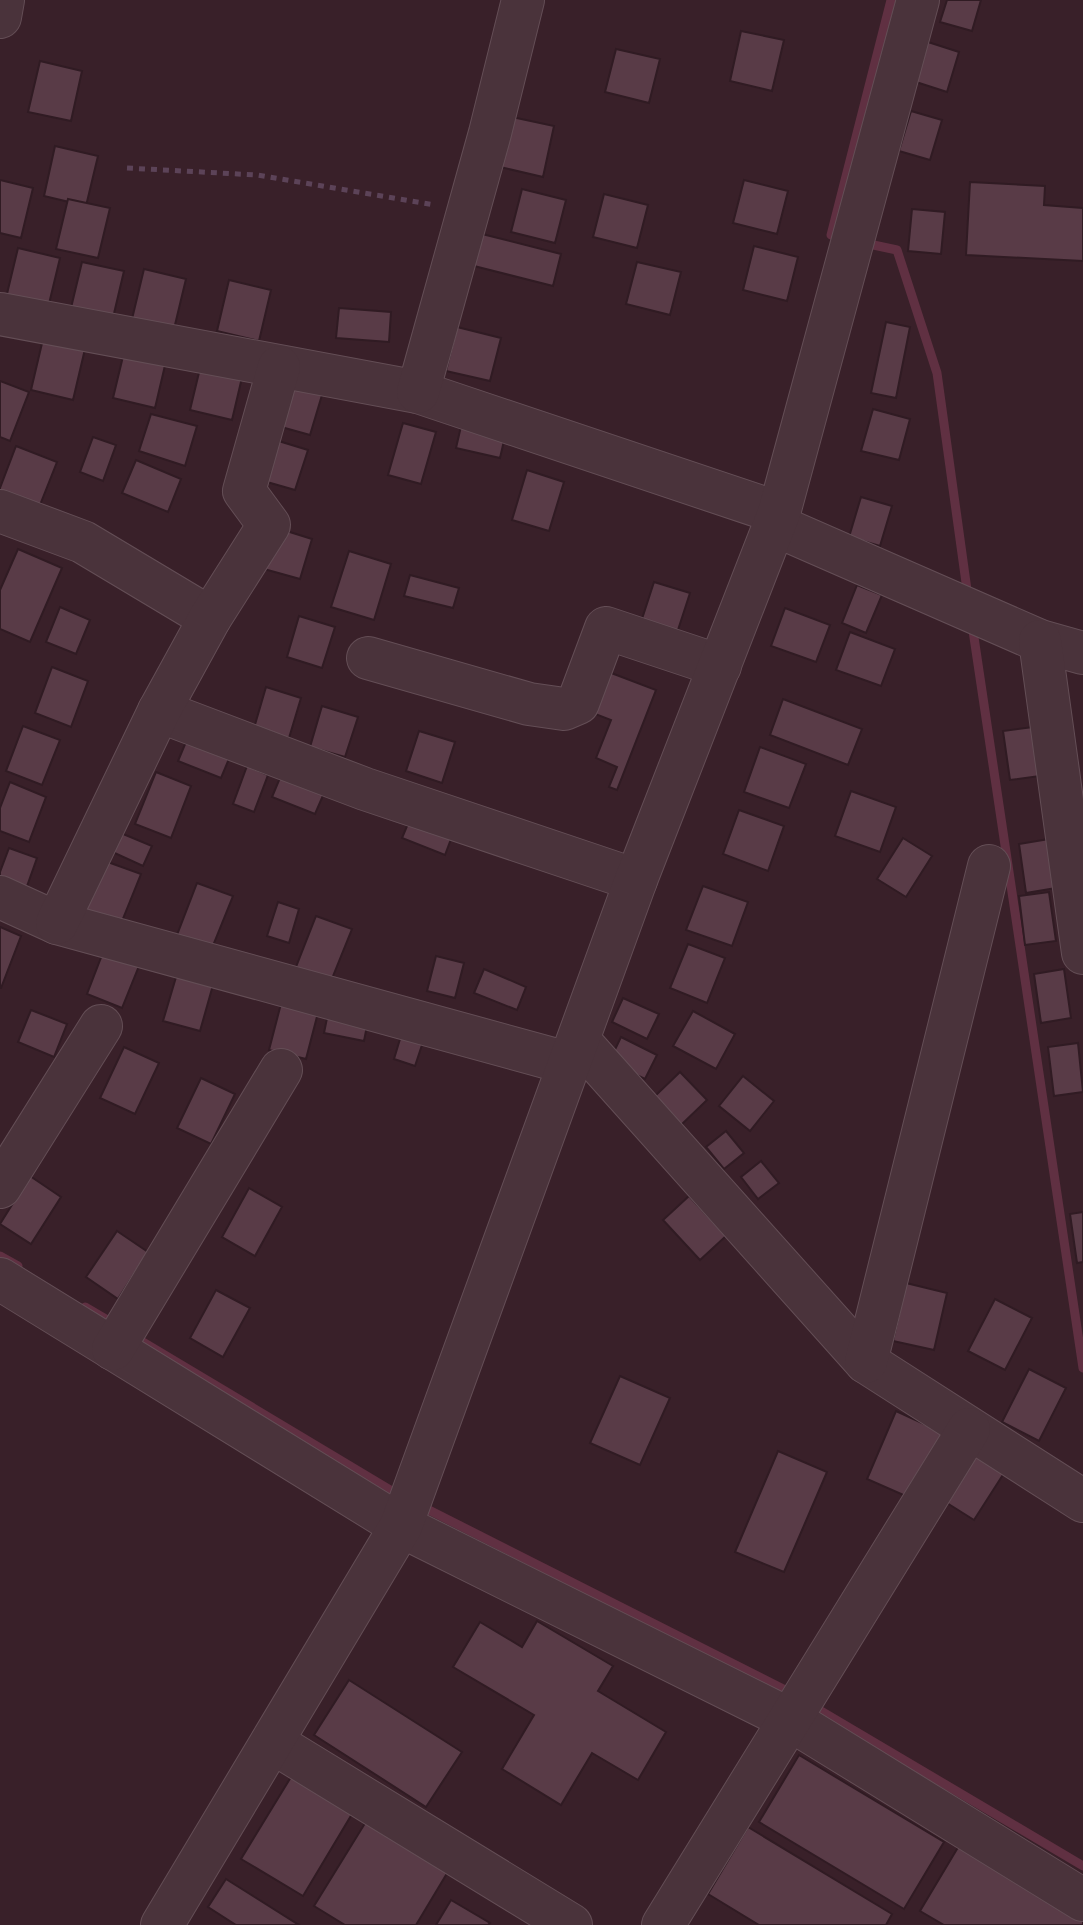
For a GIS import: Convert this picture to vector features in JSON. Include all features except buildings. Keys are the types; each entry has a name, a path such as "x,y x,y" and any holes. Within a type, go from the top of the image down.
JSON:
{"street":[{"path":"0,17 3,0"},
{"path":"418,392 523,0"},
{"path":"162,1925 401,1526 636,880 777,519 918,0"},
{"path":"0,314 418,392 777,519 1040,641 1083,653"},
{"path":"57,923 159,711 210,618 269,525 244,491 279,367"},
{"path":"0,511 83,542 210,618"},
{"path":"368,658 529,704 564,709 578,703 606,628 720,666"},
{"path":"1040,641 1083,953"},
{"path":"159,711 365,789 636,880"},
{"path":"866,1362 989,866"},
{"path":"0,897 57,923 575,1053 866,1362 1083,1501"},
{"path":"0,1187 101,1026"},
{"path":"113,1349 281,1070"},
{"path":"0,1279 401,1526 789,1719 1083,1900"},
{"path":"663,1925 969,1429"},
{"path":"272,1742 571,1925"}],"path":[{"path":"127,168 257,175 468,211"}],"waterway":[{"path":"842,238 831,235 891,0"},
{"path":"864,243 897,250 937,373 968,597"},
{"path":"972,624 1083,1368"},
{"path":"0,1256 18,1266"},
{"path":"85,1307 114,1324"},
{"path":"133,1336 402,1497"},
{"path":"419,1505 795,1695"},
{"path":"811,1705 1083,1866"}]}
